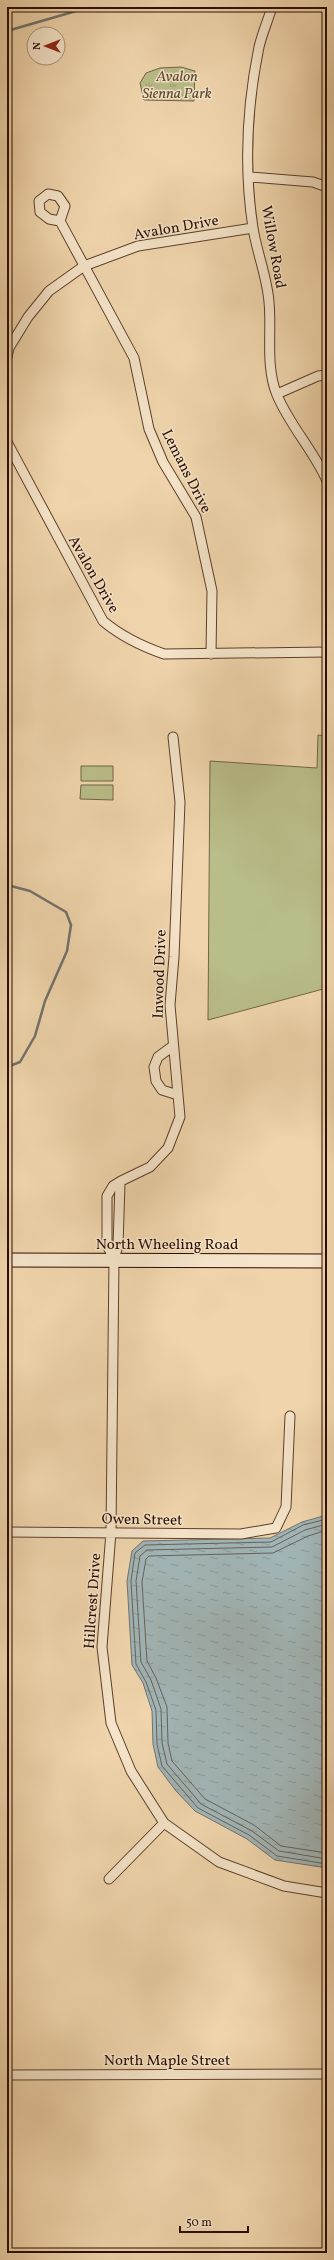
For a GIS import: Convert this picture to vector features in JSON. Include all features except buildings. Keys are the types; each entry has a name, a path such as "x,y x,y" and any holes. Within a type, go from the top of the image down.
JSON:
{"main road":[{"name":"North Wheeling Road","path":"7,1260 114,1259 327,1261"}],"street":[{"name":"Willow Road","path":"272,7 259,46 250,106 248,137 253,228 269,301 271,370 277,394 295,429 320,465 327,481"},
{"path":"250,177 313,182 327,187"},
{"name":"Lemans Drive","path":"60,221 134,358 149,429 163,462 196,517 212,591 212,654"},
{"name":"Avalon Drive","path":"7,357 9,348 28,316 49,291 84,266 138,246 253,228"},
{"path":"277,394 318,376 327,375"},
{"name":"Avalon Drive","path":"7,444 103,621 121,636 142,647 164,654 327,652"},
{"name":"Inwood Drive","path":"114,1259 107,1245 107,1196 113,1186 150,1167 168,1148 180,1116 170,1005 174,957 180,802 174,737"},
{"path":"174,1046 158,1057 154,1067 156,1082 162,1090 178,1096"},
{"name":"Hillcrest Drive","path":"114,1259 111,1532 102,1647 111,1723 131,1771 164,1823 219,1862 284,1886 327,1893"},
{"name":"Owen Street","path":"7,1532 241,1534 276,1528 286,1507 290,1416"},
{"path":"109,1879 164,1823"},
{"name":"North Maple Street","path":"7,2075 327,2074"}],"green space":[{"name":"Avalon Sienna Park","path":"181,67 195,71 194,101 144,100 140,83 146,73 160,68"},
{"path":"318,735 327,736 327,988 208,1020 210,761 317,768"},
{"path":"81,766 113,766 113,781 81,781"},
{"path":"81,785 113,785 113,800 80,799"}],"water":[{"path":"7,999 9,1003 11,1025 10,1040 7,1051"},
{"path":"327,1515 327,1868 275,1860 247,1839 195,1811 176,1791 158,1767 153,1744 152,1711 143,1683 132,1665 127,1581 132,1551 143,1541 270,1538 302,1522"}],"waterway":[{"path":"7,31 90,7"},
{"path":"7,885 30,891 66,912 71,925 67,951 45,1001 35,1036 20,1062 7,1067"}]}
